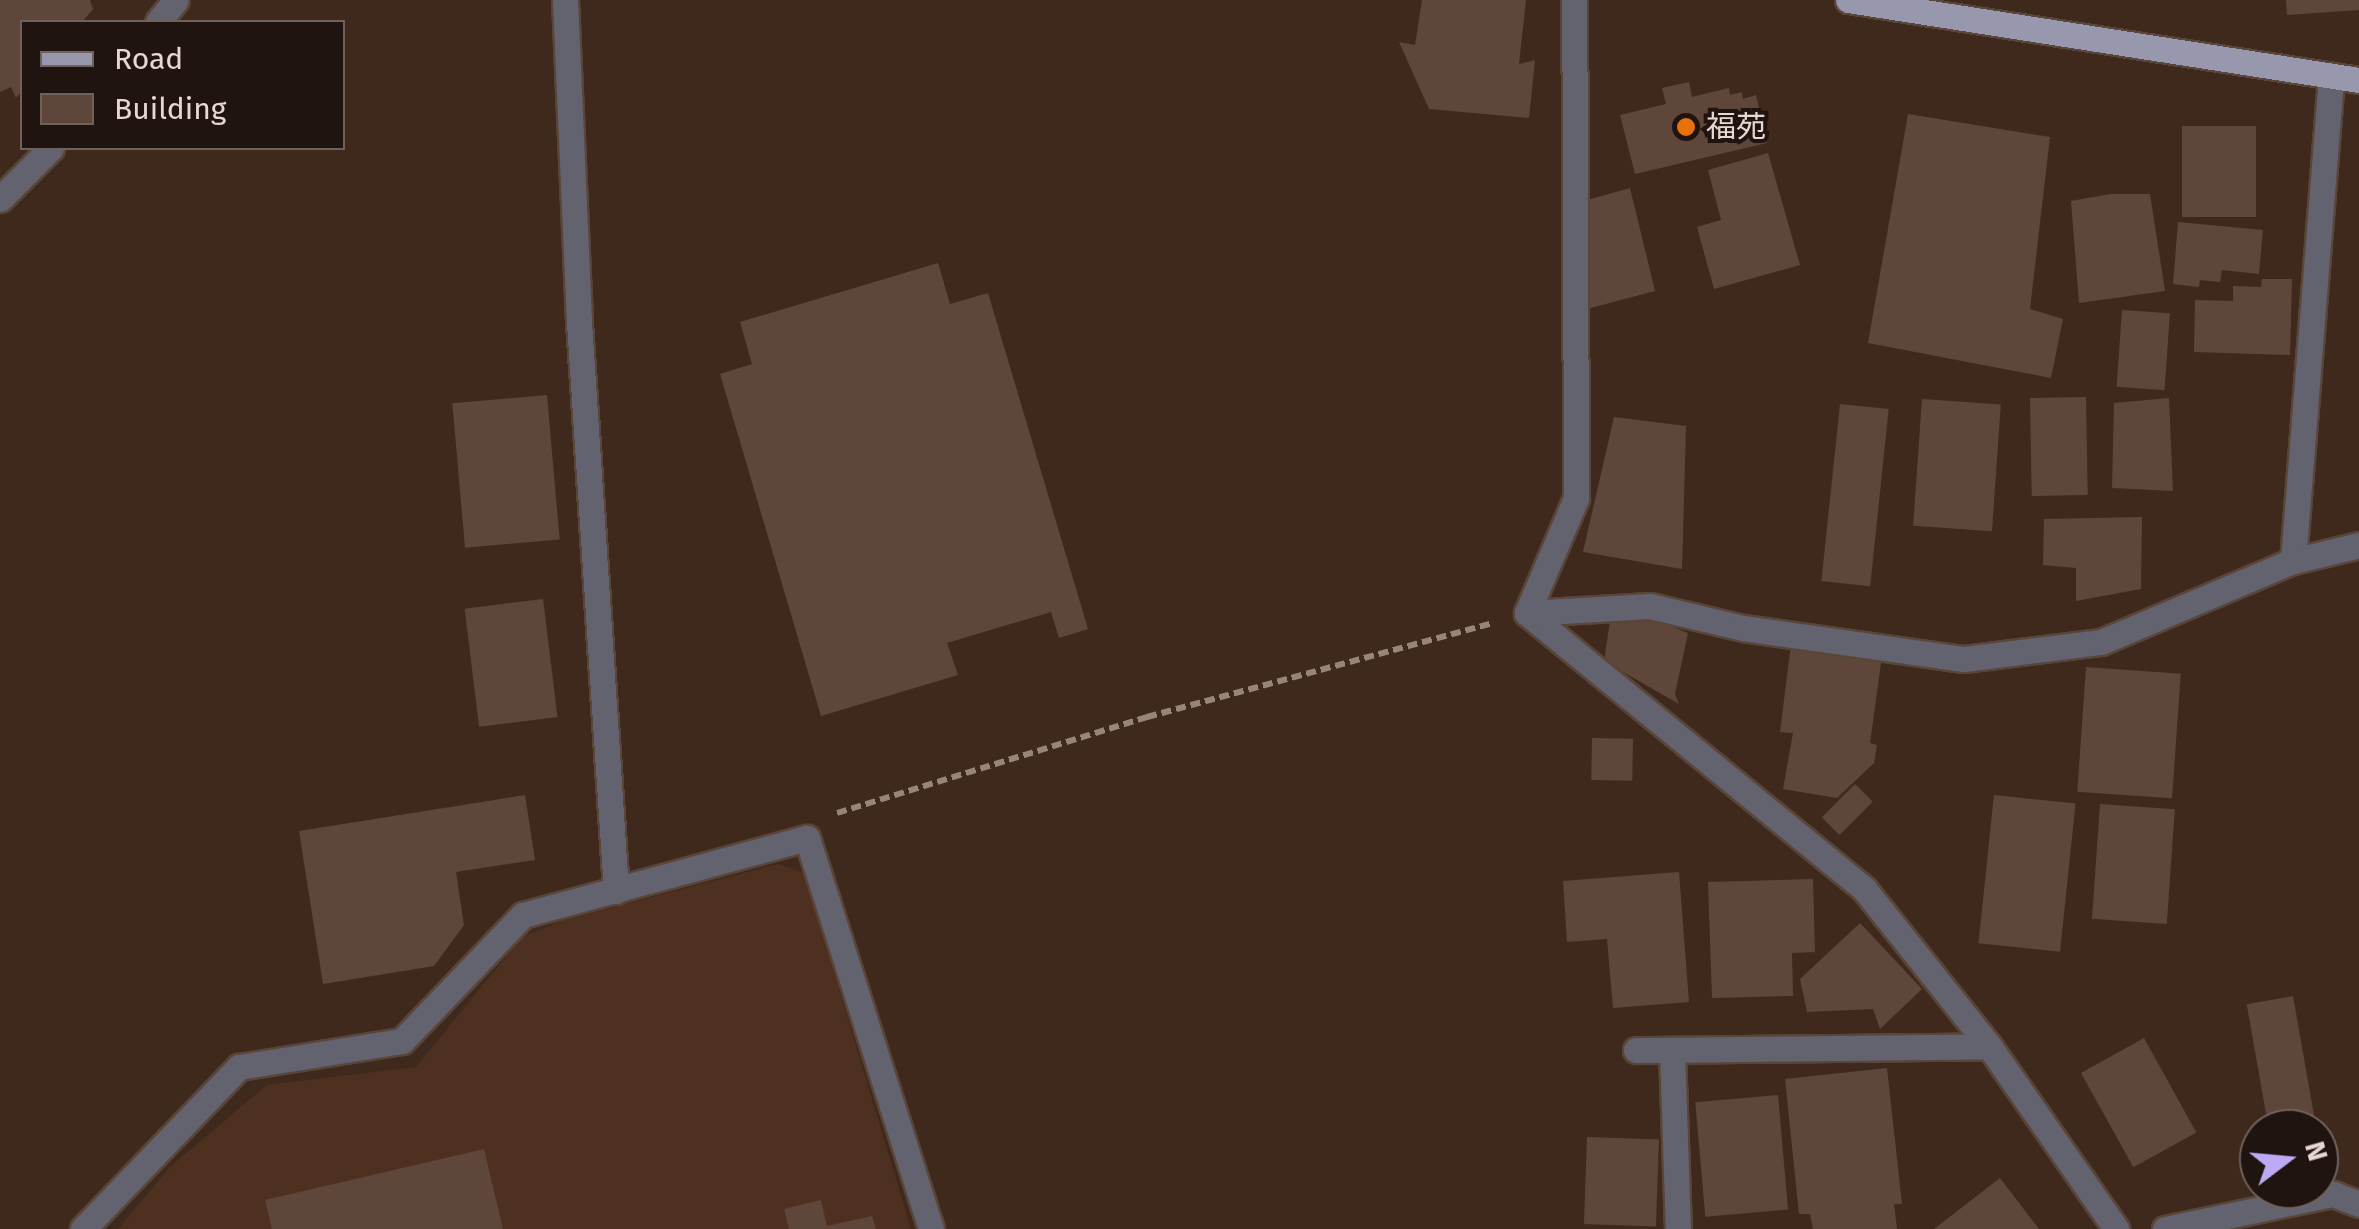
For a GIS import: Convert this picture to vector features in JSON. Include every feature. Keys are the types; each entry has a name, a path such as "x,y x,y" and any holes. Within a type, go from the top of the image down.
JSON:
{"main road":[{"path":"1848,0 2359,80"}],"street":[{"path":"160,20 176,0"},
{"path":"564,0 579,322 616,891"},
{"path":"1527,614 1576,498 1574,0"},
{"path":"2293,561 2331,76"},
{"path":"0,199 49,150"},
{"path":"1527,614 1650,606 1744,628 1964,659 2101,642 2293,561 2359,544"},
{"path":"1527,614 1865,890 1989,1046 2106,1225"},
{"path":"83,1229 240,1068 402,1041 523,915 807,838 931,1229"},
{"path":"1636,1050 1989,1046"},
{"path":"1672,1050 1678,1229"},
{"path":"2166,1229 2333,1194 2359,1204"}],"path":[{"path":"807,838 826,816 845,810 1147,717 1527,614"}],"shaded area":[{"path":"778,864 804,873 911,1229 118,1229 171,1166 267,1085 416,1067 522,937 563,920"}],"building":[{"path":"0,0 90,0 93,9 84,20 20,20 20,93 16,98 11,87 0,92"},
{"path":"1422,0 1526,0 1519,64 1535,60 1529,118 1429,109 1399,42 1415,45"},
{"path":"2286,0 2359,0 2359,10 2287,15"},
{"path":"1689,82 1692,97 1729,88 1730,95 1742,92 1743,99 1756,95 1767,143 1635,174 1620,115 1666,104 1662,88"},
{"path":"1908,114 2050,137 2030,309 2063,319 2051,378 1868,343"},
{"path":"2182,126 2256,126 2256,217 2182,217"},
{"path":"1768,153 1800,265 1714,289 1697,227 1721,220 1708,170"},
{"path":"1630,188 1655,291 1583,310 1580,202"},
{"path":"2110,194 2150,194 2165,291 2079,303 2071,201"},
{"path":"2178,222 2263,230 2259,274 2222,270 2220,282 2200,280 2199,287 2173,284"},
{"path":"938,263 950,304 988,293 1088,629 1059,638 1051,612 947,643 958,675 821,716 720,374 752,364 740,322"},
{"path":"2262,279 2292,279 2290,355 2194,352 2195,300 2233,301 2233,286 2261,287"},
{"path":"2122,310 2170,313 2165,390 2117,387"},
{"path":"547,395 560,539 465,548 452,403"},
{"path":"2086,397 2088,495 2032,496 2030,398"},
{"path":"2169,398 2173,491 2112,488 2114,403"},
{"path":"1922,399 2001,405 1992,531 1913,526"},
{"path":"1840,404 1889,409 1870,586 1821,581"},
{"path":"1614,417 1686,426 1682,569 1583,552"},
{"path":"2142,517 2141,589 2076,601 2076,568 2043,565 2044,519"},
{"path":"543,599 558,717 479,727 465,609"},
{"path":"1655,620 1688,633 1675,694 1679,704 1604,661 1610,621"},
{"path":"1791,644 1882,656 1870,743 1877,745 1874,763 1837,798 1783,789 1793,733 1780,732"},
{"path":"2086,667 2181,674 2172,798 2077,792"},
{"path":"1592,738 1633,739 1632,781 1591,780"},
{"path":"1855,784 1873,802 1839,835 1822,817"},
{"path":"525,795 535,860 456,872 464,925 434,966 323,984 299,831"},
{"path":"1994,795 2076,804 2060,952 1978,943"},
{"path":"2100,804 2175,809 2167,924 2092,919"},
{"path":"1679,872 1689,1002 1613,1008 1607,939 1567,942 1563,881"},
{"path":"1813,879 1815,952 1792,953 1793,996 1712,998 1708,882"},
{"path":"1860,923 1922,989 1880,1029 1873,1009 1807,1012 1800,979"},
{"path":"2293,996 2313,1109 2265,1109 2247,1004"},
{"path":"2144,1038 2196,1132 2133,1167 2081,1073"},
{"path":"1887,1068 1902,1204 1894,1204 1897,1229 1813,1229 1810,1214 1799,1214 1785,1079"},
{"path":"1778,1095 1788,1210 1705,1217 1695,1102"},
{"path":"1587,1137 1659,1140 1656,1226 1584,1224"},
{"path":"484,1149 503,1229 272,1229 265,1200"},
{"path":"2000,1178 2039,1229 1934,1229"},
{"path":"821,1200 827,1226 872,1216 876,1229 789,1229 784,1209"}],"place":[{"name":"福苑","path":"1686,127"}]}
